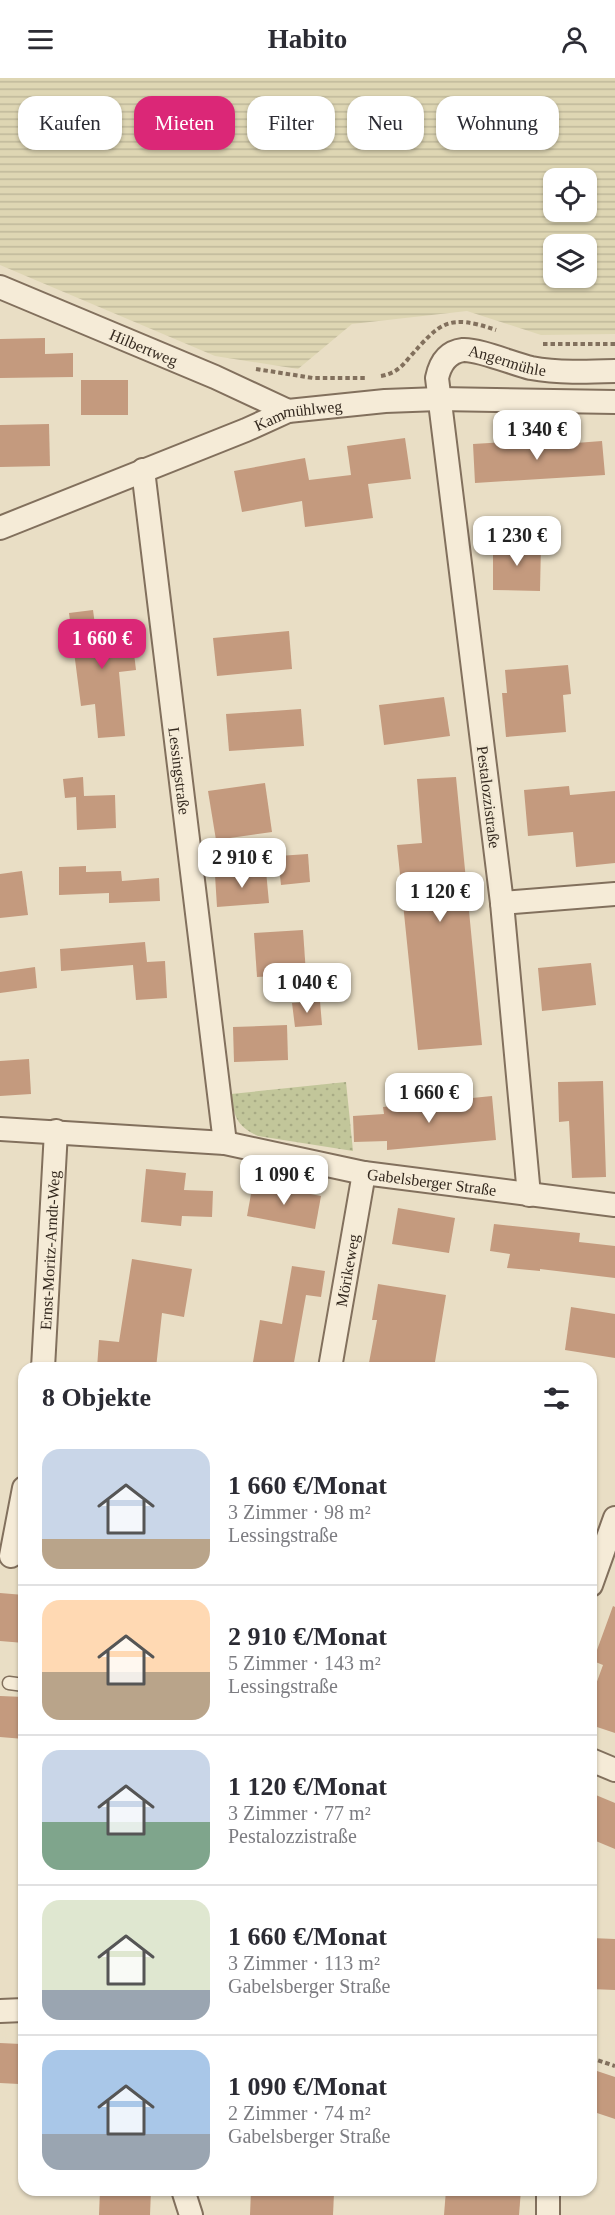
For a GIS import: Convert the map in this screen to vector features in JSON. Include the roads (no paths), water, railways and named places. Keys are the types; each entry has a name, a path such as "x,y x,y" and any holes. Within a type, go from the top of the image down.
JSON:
{"street":[{"name":"Hilbertweg","path":"0,287 215,377 288,411"},
{"name":"Angermühle","path":"439,399 437,378 440,366 448,355 462,350 476,351 533,368 576,372 615,371"},
{"name":"Kammühlweg","path":"0,528 288,411 385,401 439,399 615,402"},
{"name":"Pestalozzistraße","path":"439,399 502,903 529,1195"},
{"name":"Lessingstraße","path":"143,470 225,1143"},
{"path":"502,903 615,894"},
{"name":"Gabelsberger Straße","path":"0,1129 225,1143 364,1173 615,1205"},
{"name":"Ernst-Moritz-Arndt-Weg","path":"44,1362 56,1131"},
{"name":"Mörikeweg","path":"331,1362 364,1173"},
{"path":"597,1569 615,1518"},
{"path":"12,1556 18,1522"},
{"path":"597,1762 615,1770"},
{"path":"0,2011 18,2010"},
{"path":"185,2196 191,2215"},
{"path":"548,2196 548,2215"}],"lane":[{"path":"9,1683 18,1684"}]}
